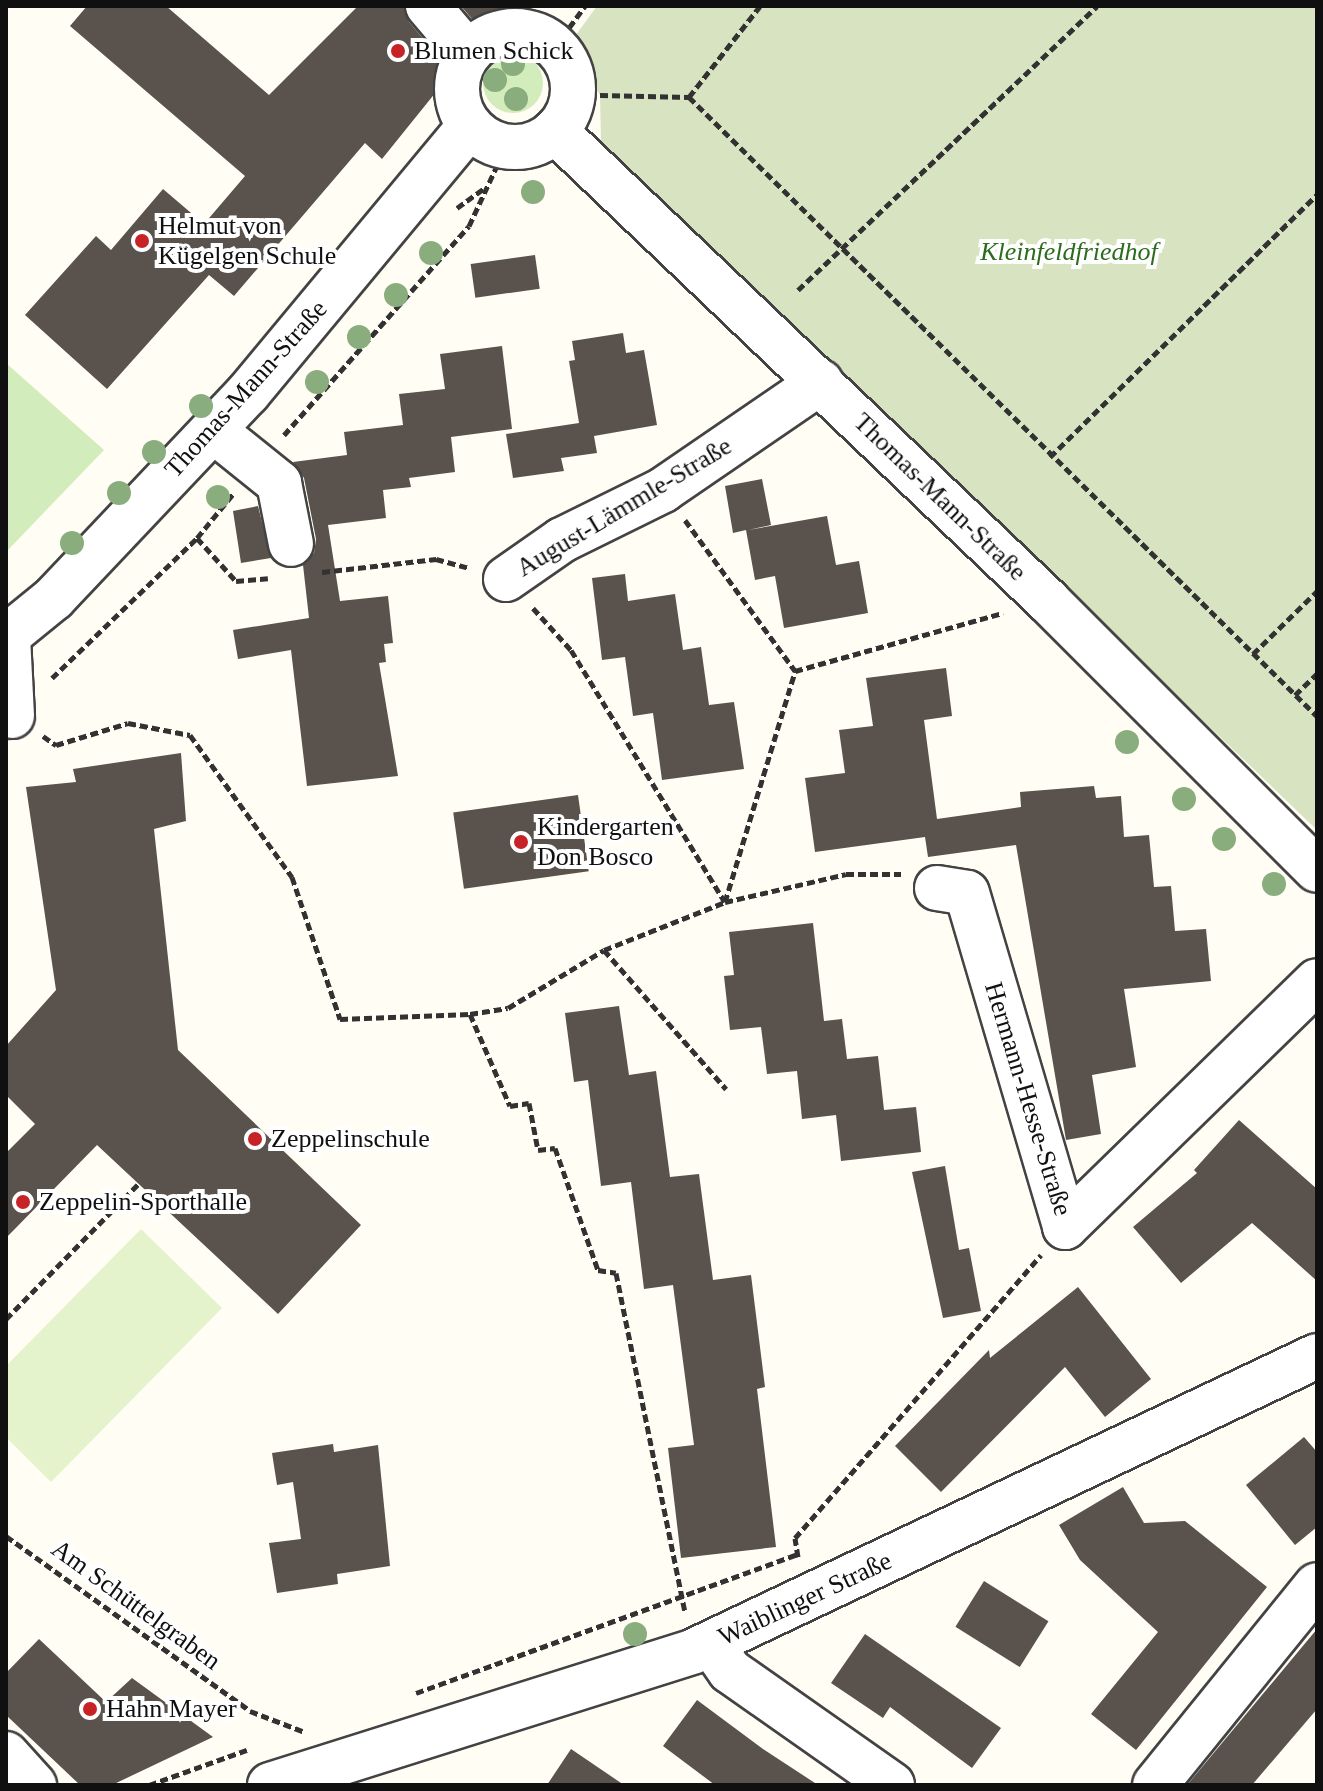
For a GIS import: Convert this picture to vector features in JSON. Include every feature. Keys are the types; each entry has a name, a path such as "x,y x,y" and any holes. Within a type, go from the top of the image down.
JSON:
{"street":[{"path":"428,6 468,53"},
{"path":"507,30 523,30 555,47 566,61 576,108 541,141 506,147 470,126 456,90 468,53 507,30"},
{"name":"Thomas-Mann-Straße","path":"576,108 821,382 1048,601 1317,870"},
{"name":"Thomas-Mann-Straße","path":"7,637 54,598 213,430 470,126"},
{"name":"August-Lämmle-Straße","path":"506,579 562,540 663,490 821,382"},
{"path":"213,430 279,483 296,565"},
{"path":"7,637 9,694"},
{"name":"Hermann-Hesse-Straße","path":"937,888 967,893 1065,1227 1317,981"},
{"name":"Waiblinger Straße","path":"263,1766 369,1754 702,1647 1314,1361"},
{"path":"1155,1785 1317,1585"},
{"path":"702,1647 730,1671 892,1785"},
{"path":"6,1754 34,1785"}],"path":[{"path":"555,47 585,6"},
{"path":"576,108 689,97 760,6"},
{"path":"798,290 1097,6"},
{"path":"689,97 1050,457 1317,716"},
{"path":"1050,457 1317,195"},
{"path":"663,490 795,671"},
{"path":"197,538 236,581 296,565 436,559 506,579 571,650 725,902"},
{"path":"1253,654 1317,591"},
{"path":"795,671 1048,601"},
{"path":"725,902 795,671"},
{"path":"1295,695 1317,674"},
{"path":"9,694 56,745 128,723 190,735 292,877 340,1019 470,1014 508,1008 604,950 725,902 846,874 919,873 937,888"},
{"path":"604,950 726,1089"},
{"path":"470,1014 510,1106 529,1103 538,1150 555,1148 598,1270 616,1273 682,1597 702,1647"},
{"path":"6,1319 138,1184"},
{"path":"813,1595 797,1554 795,1538 1065,1227"},
{"name":"Am Schüttelgraben","path":"6,1536 250,1711 369,1754"},
{"path":"403,1697 797,1554"},
{"path":"292,1734 317,1726"},
{"path":"149,1785 263,1766"}],"green space":[{"name":"Kleinfeldfriedhof","path":"597,6 1317,6 1317,830 601,143 600,95 567,47"},
{"path":"513,53 525,55 534,62 541,71 541,95 534,104 525,111 513,113 501,111 492,104 485,95 483,83 485,71 492,62 501,55"},
{"path":"6,363 104,450 6,552"},
{"path":"141,1229 222,1308 51,1482 6,1437 6,1366"}],"building":[{"path":"87,6 166,6 269,95 358,6 404,6 409,22 441,60 436,92 382,159 365,143 234,296 209,275 107,389 25,315 96,236 111,250 163,189 204,224 245,176 70,26"},
{"path":"461,6 518,6 477,25"},
{"path":"535,255 540,289 475,298 471,264"},
{"path":"623,333 626,353 644,350 657,425 594,436 597,453 561,458 564,471 513,478 506,434 579,423 569,361 575,360 572,341"},
{"path":"502,346 512,429 451,437 455,472 409,478 411,487 383,490 386,518 328,525 340,601 388,596 393,643 384,644 386,662 379,663 398,776 307,786 291,650 238,659 233,630 309,618 303,565 314,553 316,539 304,478 293,462 347,455 344,432 403,425 399,394 445,389 440,354"},
{"path":"762,479 771,525 748,530 827,516 836,565 859,561 868,613 784,628 775,576 755,580 746,530 733,533 725,486"},
{"path":"258,506 271,558 241,563 233,511"},
{"path":"625,574 628,601 675,594 683,650 701,647 709,705 734,702 744,769 662,780 653,713 633,716 625,657 602,660 592,578"},
{"path":"946,668 952,716 924,720 937,819 1021,807 1020,792 1094,786 1096,798 1121,796 1124,837 1149,835 1154,887 1171,886 1175,931 1206,929 1211,981 1124,989 1136,1067 1092,1075 1101,1134 1066,1140 1016,845 928,857 925,837 815,852 805,778 845,773 839,730 873,726 866,678"},
{"path":"181,753 186,821 154,829 178,1050 361,1225 278,1314 97,1145 6,1238 6,1153 35,1124 6,1095 6,1046 56,990 26,787 76,782 73,769"},
{"name":"Kindergarten Don Bosco","path":"578,795 589,871 464,889 453,813"},
{"path":"813,923 824,1021 842,1019 847,1059 878,1056 884,1110 916,1107 921,1152 841,1161 836,1115 802,1119 797,1071 767,1074 761,1027 730,1030 724,976 734,975 729,932"},
{"path":"619,1006 629,1075 656,1071 670,1177 699,1174 713,1280 751,1275 765,1387 757,1389 776,1547 681,1558 668,1448 694,1445 673,1285 644,1289 631,1182 601,1186 588,1080 574,1082 565,1013"},
{"path":"1239,1120 1317,1189 1317,1281 1252,1223 1181,1283 1133,1227 1197,1173 1194,1170"},
{"path":"945,1166 959,1250 969,1248 981,1311 943,1318 912,1172"},
{"path":"1078,1287 1151,1379 1105,1417 1065,1367 941,1492 895,1446 989,1350 990,1358"},
{"path":"1304,1437 1317,1452 1317,1527 1295,1545 1246,1485"},
{"path":"333,1444 334,1452 378,1445 390,1566 337,1574 338,1584 277,1593 269,1543 301,1539 293,1482 277,1485 272,1453"},
{"path":"1123,1487 1144,1523 1185,1521 1267,1587 1136,1750 1091,1714 1158,1632 1080,1560 1059,1525"},
{"path":"984,1581 1048,1621 1020,1667 955,1627"},
{"path":"1317,1629 1317,1709 1252,1785 1187,1785"},
{"path":"865,1634 1001,1728 972,1768 890,1707 883,1718 831,1683"},
{"name":"Hahn Mayer","path":"39,1639 106,1702 132,1678 213,1737 112,1785 80,1785 6,1715 6,1673"},
{"path":"697,1700 818,1785 715,1785 663,1746"},
{"path":"571,1749 624,1785 547,1785"}],"place":[{"name":"Blumen Schick","path":"398,51"},
{"name":"Helmut von Kügelgen Schule","path":"142,241"},
{"name":"Kindergarten Don Bosco","path":"521,842"},
{"name":"Zeppelinschule","path":"255,1139"},
{"name":"Zeppelin-Sporthalle","path":"23,1202"},
{"name":"Hahn Mayer","path":"90,1709"}]}
